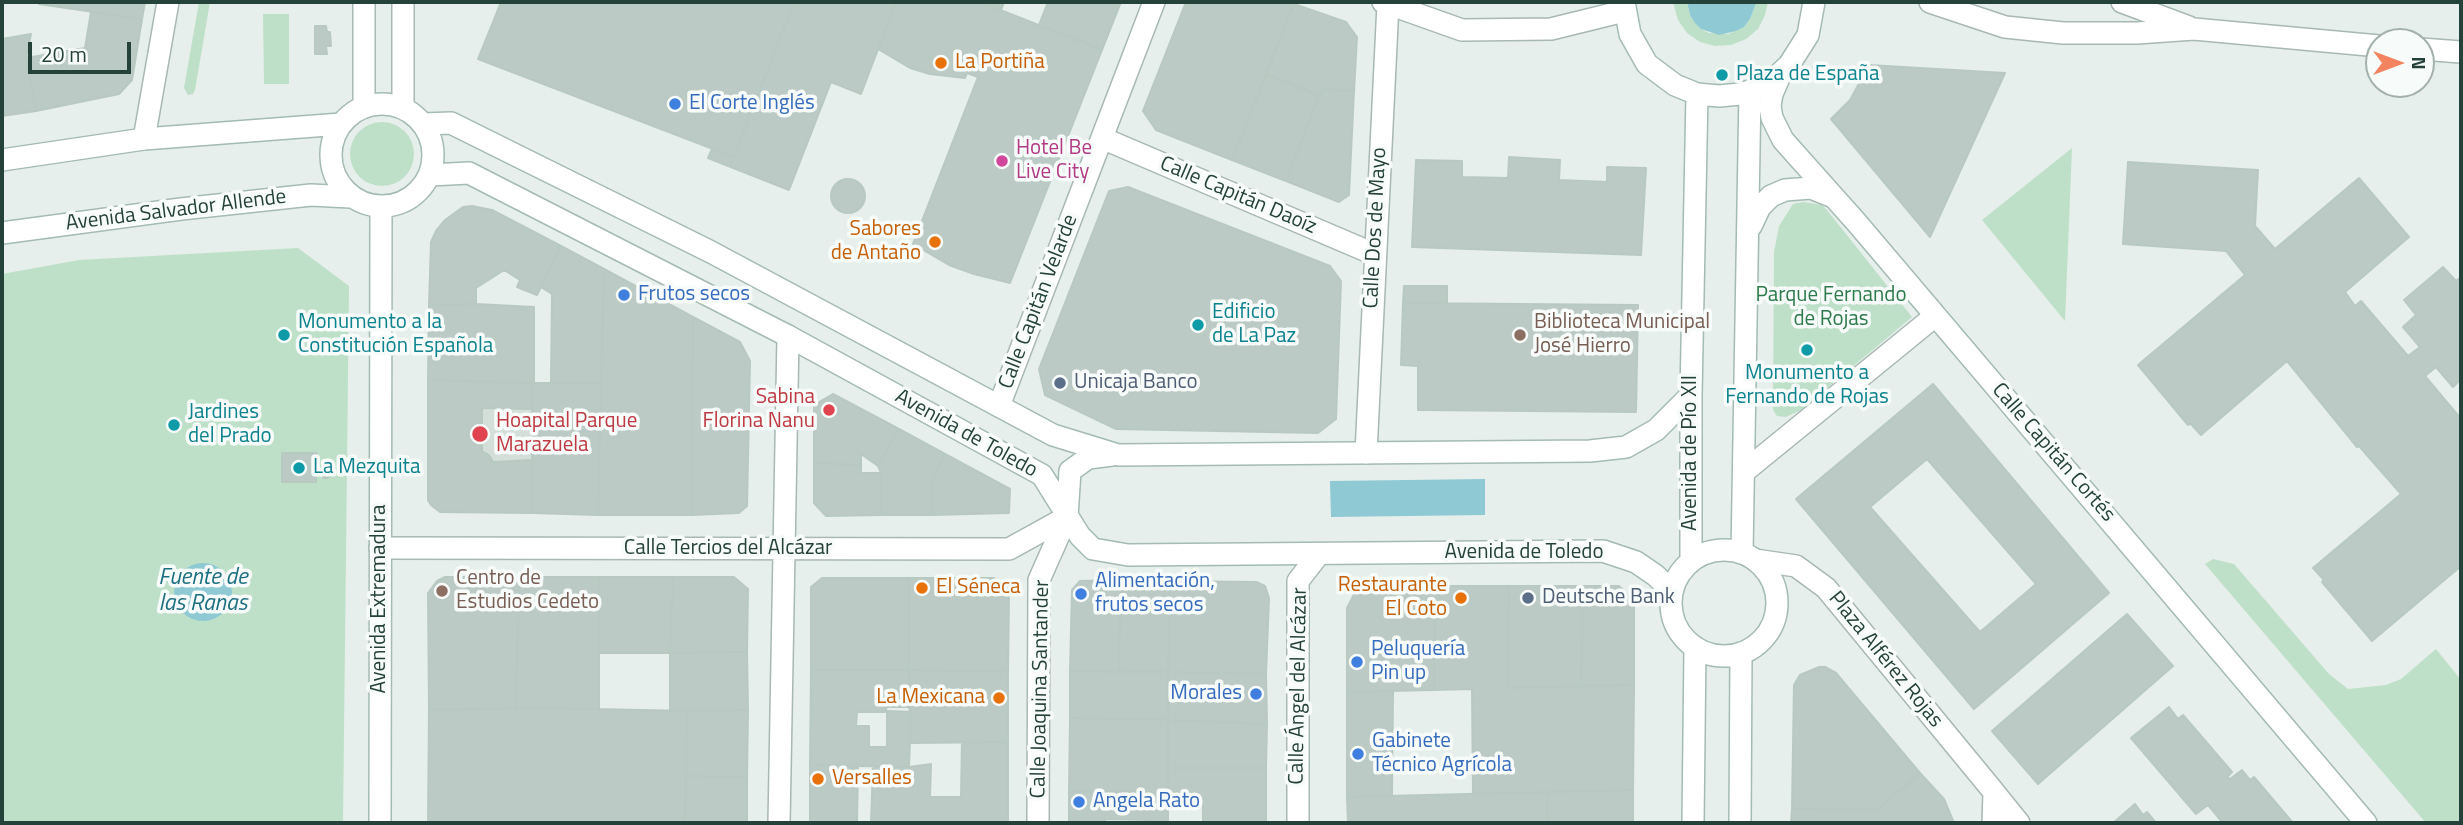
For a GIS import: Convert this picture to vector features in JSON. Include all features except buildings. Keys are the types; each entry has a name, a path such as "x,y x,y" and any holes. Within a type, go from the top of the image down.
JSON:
{"main road":[{"path":"144,139 168,2"},
{"path":"363,107 364,2"},
{"path":"403,2 403,108"},
{"name":"Calle Capitán Velarde","path":"999,405 1154,2"},
{"path":"1385,3 1462,30 1551,29 1624,6 1634,44 1647,64 1675,85 1697,94 1730,96 1750,91 1781,73 1797,56 1808,35 1814,2"},
{"path":"1930,2 2006,27 2063,33 2137,33 2194,29 2365,45"},
{"path":"2122,2 2152,8 2194,29"},
{"name":"Calle Dos de Mayo","path":"1366,453 1385,3"},
{"path":"2435,50 2461,52"},
{"name":"Calle Capitán Cortés","path":"1781,73 1770,106 1783,140 2366,823"},
{"path":"1672,591 1671,606 1675,623 1684,638 1695,648 1720,656 1741,653 1752,648 1770,629 1776,609 1773,583 1766,570 1749,557 1745,471 1750,91"},
{"name":"Avenida de Pío XII","path":"1691,561 1690,395 1697,94"},
{"path":"387,104 403,108 423,124 432,149 430,175 423,187 408,200 381,207 362,204 350,197 335,178 331,146 341,124 363,107 387,104"},
{"name":"Avenida de Toledo","path":"423,124 452,123 711,252 1053,435 1118,455 1590,451 1626,447 1656,430 1690,395"},
{"path":"2,160 144,139 341,124"},
{"name":"Calle Capitán Daoíz","path":"1102,138 1374,254"},
{"name":"Avenida de Toledo","path":"430,175 469,173 788,336 1042,475 1080,536 1093,549 1128,555 1603,551 1636,562 1656,575 1672,591"},
{"path":"1749,235 1752,220 1760,207 1771,196 1785,190 1811,188 1824,191 1835,199"},
{"name":"Avenida Salvador Allende","path":"2,233 298,196 350,197"},
{"name":"Avenida Extremadura","path":"380,823 381,207"},
{"path":"1745,471 1935,316"},
{"path":"779,823 788,336"},
{"path":"1067,517 1070,471 1088,458 1118,455"},
{"name":"Calle Tercios del Alcázar","path":"380,548 1009,549 1067,517"},
{"name":"Calle Joaquina Santander","path":"1038,823 1039,580 1067,517"},
{"name":"Avenida de Pío XII","path":"1672,591 1679,575 1691,561 1716,551 1749,557"},
{"name":"Calle Ángel del Alcázar","path":"1298,823 1298,581 1319,554"},
{"name":"Plaza Alférez Rojas","path":"1749,557 1796,566 1826,588 2019,823"},
{"path":"1693,823 1695,648"},
{"path":"1740,823 1741,653"},
{"path":"1993,823 1994,792"}],"shaded area":[{"name":"Hoapital Parque Marazuela","path":"428,380 533,409 532,513 440,512 432,507 428,500"}],"green space":[{"path":"199,2 210,2 195,90 188,95 184,88"},
{"path":"1673,2 1687,2 1690,15 1701,29 1709,33 1728,34 1744,27 1756,2 1768,2 1758,29 1746,39 1731,45 1715,46 1700,42 1687,33 1678,20"},
{"path":"263,14 289,14 289,84 264,84"},
{"path":"382,122 394,124 405,131 412,142 412,166 405,177 394,184 382,186 370,184 359,177 352,166 350,154 352,142 359,131 370,124"},
{"path":"2072,148 2065,321 1982,220"},
{"name":"Parque Fernando de Rojas","path":"1803,202 1822,205 1827,210 1912,317 1801,410 1786,417 1777,416 1773,410 1774,252 1779,226 1793,204"},
{"name":"Jardines del Prado","path":"298,248 349,286 343,823 2,823 2,274 79,260","holes":["196,564 204,620 195,620 180,609 174,592 180,574"]},
{"path":"2213,559 2234,564 2329,674 2348,689 2386,685 2401,679 2436,649 2461,680 2461,823 2426,823 2205,564"}],"water":[{"path":"1687,2 1756,3 1744,27 1719,35 1701,29 1695,23"},
{"path":"1485,479 1485,515 1331,517 1330,481"},
{"name":"Fuente de las Ranas","path":"203,563 219,568 227,576 232,592 227,608 219,616 203,621 187,616 179,608 174,592 179,576 187,568"}],"place":[{"name":"La Portiña","path":"941,63"},
{"name":"Plaza de España","path":"1722,75"},
{"name":"El Corte Inglés","path":"675,104"},
{"name":"Hotel Be Live City","path":"1002,161"},
{"name":"Sabores de Antaño","path":"935,242"},
{"name":"Frutos secos","path":"624,295"},
{"name":"Edificio de La Paz","path":"1198,325"},
{"name":"Monumento a la Constitución Española","path":"284,335"},
{"name":"Biblioteca Municipal José Hierro","path":"1520,335"},
{"name":"Monumento a Fernando de Rojas","path":"1807,350"},
{"name":"Unicaja Banco","path":"1060,383"},
{"name":"Sabina Florina Nanu","path":"829,410"},
{"name":"Jardines del Prado","path":"174,425"},
{"name":"Hoapital Parque Marazuela","path":"480,434"},
{"name":"La Mezquita","path":"299,468"},
{"name":"El Séneca","path":"922,588"},
{"name":"Centro de Estudios Cedeto","path":"442,591"},
{"name":"Alimentación, frutos secos","path":"1081,594"},
{"name":"Restaurante El Coto","path":"1461,598"},
{"name":"Deutsche Bank","path":"1528,598"},
{"name":"Peluquería Pin up","path":"1357,662"},
{"name":"Morales","path":"1256,694"},
{"name":"La Mexicana","path":"999,698"},
{"name":"Gabinete Técnico Agrícola","path":"1358,754"},
{"name":"Versalles","path":"818,779"},
{"name":"Angela Rato","path":"1079,802"}]}
